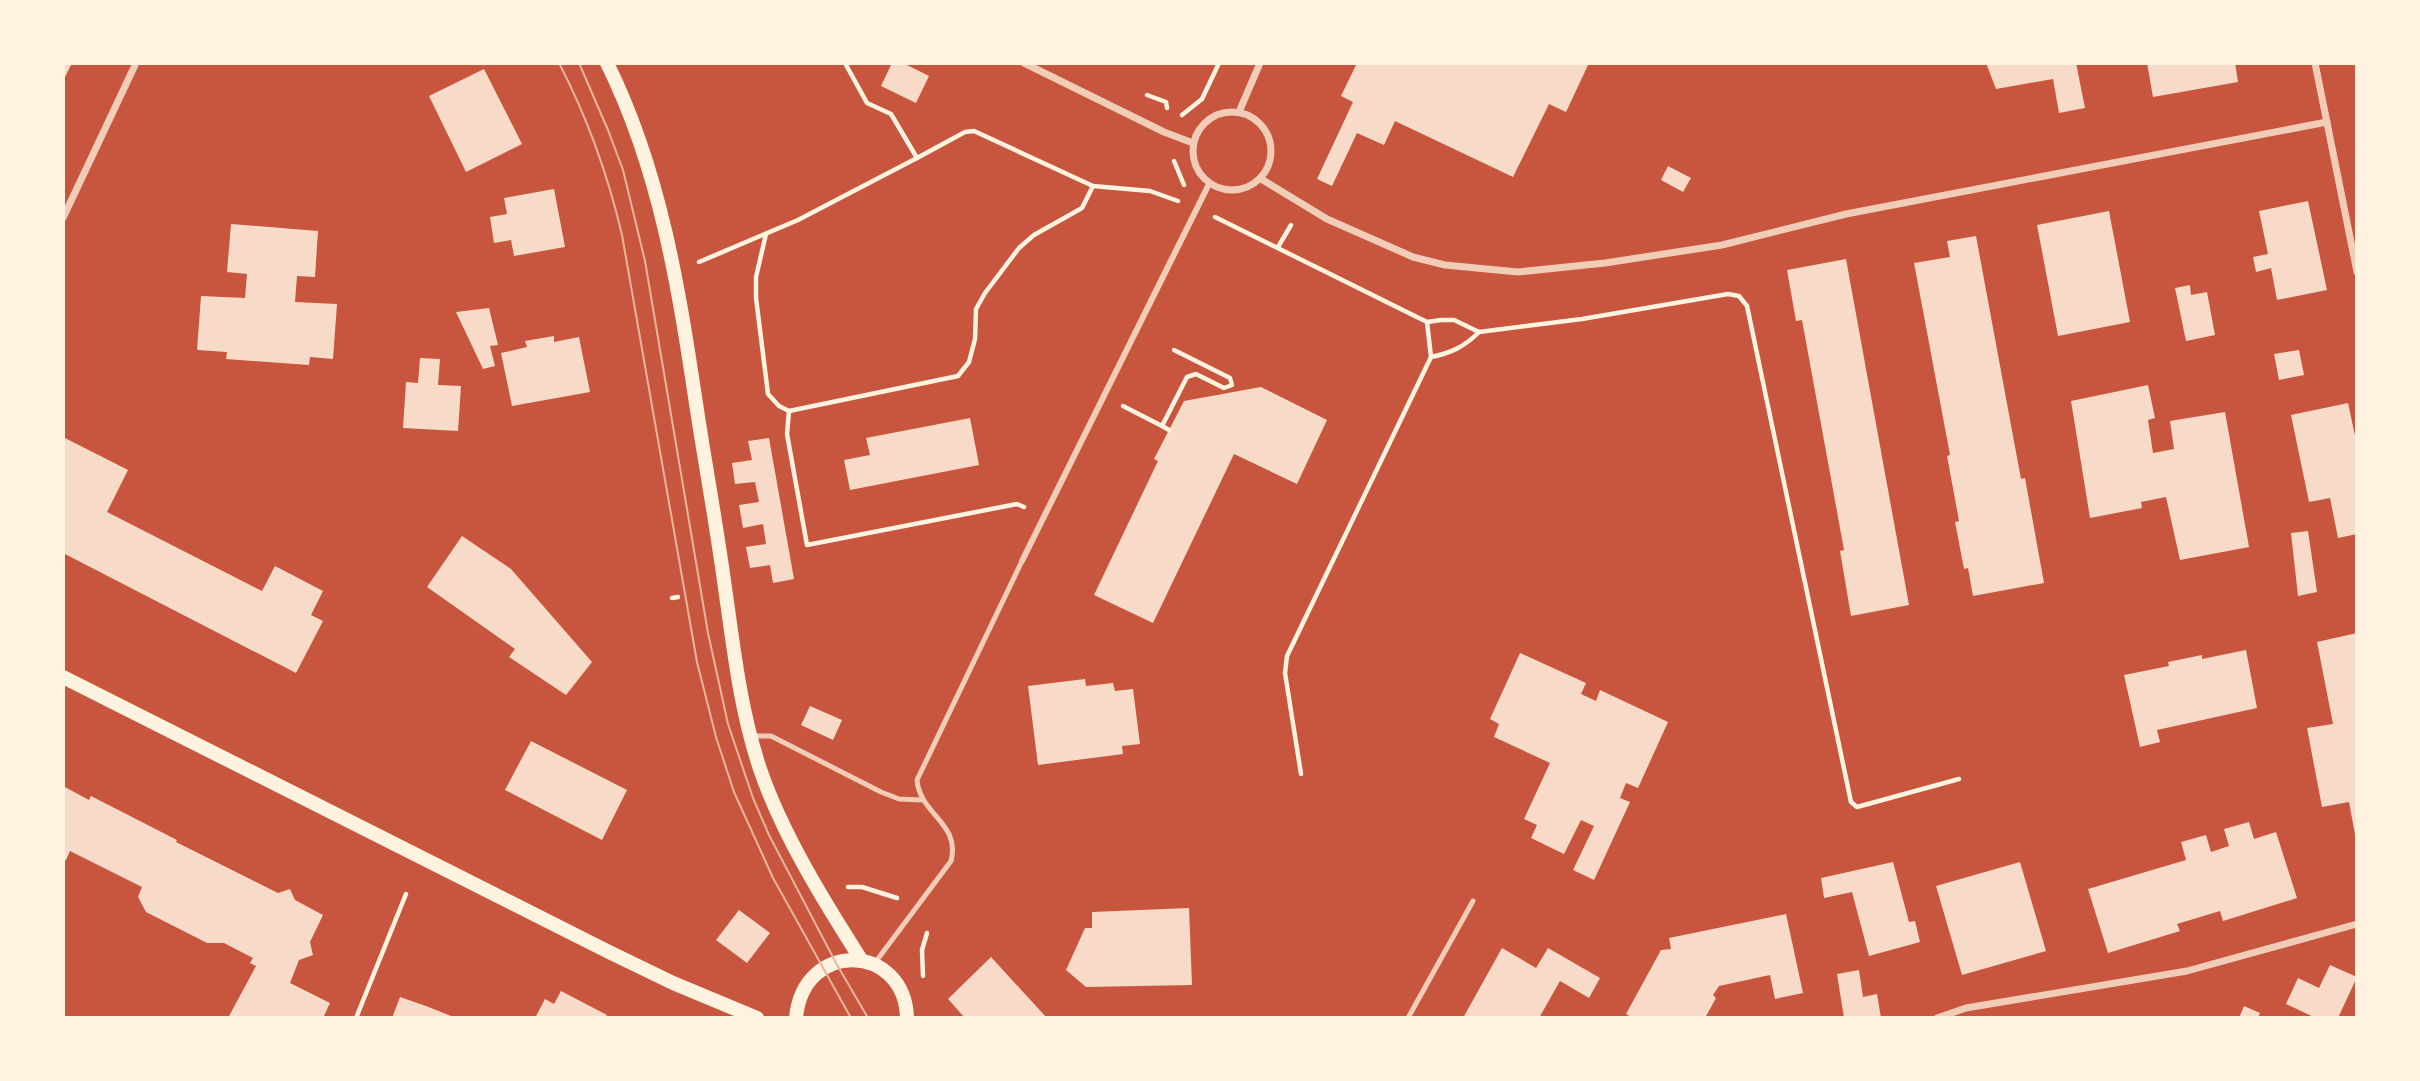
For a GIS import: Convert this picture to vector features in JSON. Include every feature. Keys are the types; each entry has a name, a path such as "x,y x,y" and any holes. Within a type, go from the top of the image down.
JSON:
{"main road":[{"path":"607,63 639,137 657,194 675,269 737,678 750,736 760,769 785,826 825,901 868,962"},
{"path":"63,677 609,952 673,983 757,1018"},
{"path":"796,1018 797,1001 804,986 828,965 843,960 868,962 887,972 904,994 907,1018"}],"street":[{"path":"63,218 136,63"},
{"path":"1024,63 1164,132 1193,143"},
{"path":"1239,112 1260,63"},
{"path":"2315,63 2357,272"},
{"path":"1239,112 1258,121 1270,139 1271,160 1261,179 1252,186 1230,191 1209,184 1196,167 1193,143 1204,124 1214,116 1239,112"},
{"path":"1261,179 1327,219 1413,257 1445,265 1518,272 1605,264 1721,244 1846,214 2327,122"},
{"path":"1022,561 1209,184"},
{"path":"1937,1018 1966,1007 2187,971 2357,924"}],"lane":[{"path":"868,962 951,861 954,851 948,830 922,800 917,780 1022,561"},
{"path":"750,736 771,736 881,792 899,799 922,800"},
{"path":"1408,1018 1473,901"}],"path":[{"path":"845,63 867,103 891,114 917,158"},
{"path":"1172,113 1180,116 1185,114 1202,99 1219,63"},
{"path":"692,265 798,220 965,132 974,131 1093,186 1150,191 1197,208 1427,322 1454,320 1479,332 1582,319 1728,293 1739,296 1747,306 1851,802 1857,807 1959,779"},
{"path":"1167,154 1174,160 1186,190 1201,200"},
{"path":"766,234 756,277 756,298 768,394 779,406 789,411 958,376 969,362 975,339 976,309 985,293 1019,248 1034,235 1082,208 1093,186"},
{"path":"1278,248 1294,218"},
{"path":"1301,774 1285,673 1287,656 1431,357 1427,322"},
{"path":"1431,357 1457,351 1479,332"},
{"path":"1162,426 1187,377 1196,374 1224,388 1232,386 1230,378 1174,350"},
{"path":"789,411 787,434 807,545 1017,504 1043,518"},
{"path":"1142,416 1169,430"},
{"path":"847,888 862,887 899,899"},
{"path":"356,1018 406,894"},
{"path":"924,984 922,950 930,928"}],"building":[{"path":"63,63 72,63 63,81"},
{"path":"892,63 903,63 929,76 916,103 881,86"},
{"path":"1357,63 1589,63 1566,112 1549,104 1513,177 1395,121 1384,145 1357,133 1332,186 1317,179 1353,102 1341,96"},
{"path":"1986,63 2076,63 2085,108 2059,113 2053,79 1996,89"},
{"path":"2147,63 2235,63 2238,82 2153,97"},
{"path":"484,69 522,144 466,172 429,96"},
{"path":"1668,166 1691,178 1683,192 1661,180"},
{"path":"554,189 565,247 514,256 511,240 494,243 490,217 507,214 504,198"},
{"path":"2308,201 2327,290 2277,300 2271,268 2256,272 2253,257 2268,254 2259,211"},
{"path":"2109,211 2130,322 2058,336 2037,225"},
{"path":"231,224 318,231 315,277 297,276 295,302 337,304 333,359 310,357 309,365 226,359 227,352 197,350 201,296 245,298 247,274 227,272"},
{"path":"1976,236 2021,479 2025,478 2044,583 1973,596 1968,568 1964,569 1955,522 1959,521 1947,456 1950,455 1914,263 1950,257 1947,241"},
{"path":"1846,259 1909,605 1851,616 1840,551 1844,550 1802,320 1796,321 1787,270"},
{"path":"2190,285 2191,295 2207,292 2215,335 2186,341 2175,288"},
{"path":"489,308 498,345 490,346 495,366 483,369 456,312"},
{"path":"554,336 554,342 579,337 590,392 512,406 501,353 527,347 525,341"},
{"path":"2299,350 2304,375 2279,380 2274,354"},
{"path":"420,358 440,359 438,385 461,386 458,431 403,428 406,382 418,383"},
{"path":"2148,385 2155,418 2148,420 2153,453 2174,449 2170,421 2225,412 2249,547 2180,560 2166,497 2141,502 2142,508 2090,518 2071,401"},
{"path":"1261,387 1327,420 1297,484 1234,454 1153,623 1094,595 1158,461 1154,459 1184,401"},
{"path":"2348,403 2357,445 2357,534 2338,538 2330,498 2309,502 2291,415"},
{"path":"970,418 979,465 850,490 844,460 870,455 866,438"},
{"path":"63,437 128,470 107,512 262,591 275,566 323,591 311,615 323,621 296,673 63,553"},
{"path":"769,438 794,579 773,583 770,565 750,568 746,547 766,544 763,524 743,528 739,505 759,502 755,482 735,484 732,463 752,460 748,441"},
{"path":"2308,531 2317,592 2298,596 2291,533"},
{"path":"462,536 511,569 592,662 566,695 509,657 515,649 427,587"},
{"path":"2357,633 2356,840 2349,802 2322,807 2307,728 2333,724 2317,642"},
{"path":"2246,650 2257,708 2157,730 2160,742 2140,747 2124,675 2169,666 2168,662 2202,655 2202,659"},
{"path":"1520,653 1586,683 1581,694 1596,701 1600,690 1668,722 1638,788 1626,783 1620,798 1630,802 1594,880 1573,870 1594,826 1581,820 1564,854 1531,838 1537,825 1524,819 1550,763 1494,737 1499,724 1490,719"},
{"path":"1085,679 1086,686 1113,683 1115,691 1133,689 1140,744 1122,746 1123,754 1038,765 1028,686"},
{"path":"810,706 842,720 833,740 801,725"},
{"path":"531,741 627,790 602,840 505,790"},
{"path":"63,786 89,800 91,796 278,893 290,889 295,900 323,915 310,942 313,955 299,960 290,983 330,1003 323,1018 228,1018 256,966 250,963 253,958 224,943 207,943 146,912 138,897 142,887 70,851 66,860 63,860"},
{"path":"2249,822 2254,839 2276,832 2297,898 2223,921 2220,911 2177,924 2180,931 2108,953 2088,889 2186,860 2181,842 2206,835 2211,852 2229,846 2224,829"},
{"path":"1893,862 1909,922 1915,921 1920,942 1869,956 1852,892 1824,898 1821,878"},
{"path":"2020,862 2046,951 1962,975 1936,886"},
{"path":"1189,908 1192,985 1086,987 1066,970 1085,928 1092,928 1092,912"},
{"path":"739,910 770,933 747,963 716,940"},
{"path":"1786,914 1803,993 1775,999 1770,975 1719,986 1705,1018 1633,1018 1626,1014 1661,950 1671,949 1669,938"},
{"path":"1502,948 1536,968 1548,948 1600,978 1589,998 1560,981 1539,1018 1463,1018"},
{"path":"991,957 1047,1018 965,1018 948,999"},
{"path":"2330,965 2357,977 2338,1018 2316,1018 2286,1004 2298,978 2319,988"},
{"path":"1859,970 1863,997 1877,994 1881,1018 1844,1018 1837,974"},
{"path":"561,991 607,1015 605,1018 535,1018 545,999 554,1004"},
{"path":"400,997 426,1006 456,1018 392,1018"},
{"path":"2244,1006 2260,1013 2258,1018 2239,1018"}],"tram line":[{"path":"559,63 596,147 622,235 697,662 716,737 734,792 773,878 851,1018"},
{"path":"579,63 623,170 645,261 708,633 728,724 753,798 769,835 868,1018"}]}
